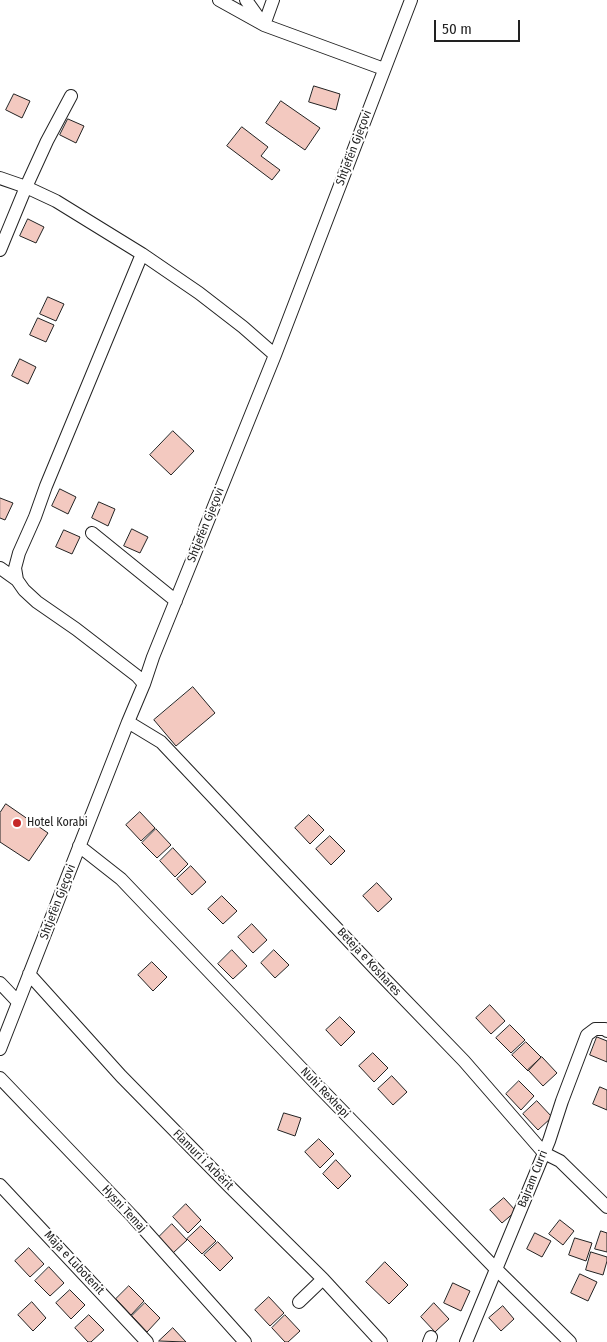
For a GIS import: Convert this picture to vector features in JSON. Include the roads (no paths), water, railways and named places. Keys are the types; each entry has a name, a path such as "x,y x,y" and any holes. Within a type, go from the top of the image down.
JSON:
{"street":[{"path":"219,0 264,25 384,69"},
{"path":"246,0 264,25"},
{"path":"264,25 273,0"},
{"name":"Shtjefën Gjeçovi","path":"0,1049 153,657 275,356 411,0"},
{"path":"0,250 26,187 70,96"},
{"path":"0,178 26,187 56,201 142,254 199,292 243,327 275,356"},
{"path":"17,580 15,568 19,554 36,517 46,486 142,254"},
{"path":"92,533 176,601"},
{"path":"0,568 17,580 24,590 37,602 137,676 144,684"},
{"name":"Beteja e Koshares","path":"128,722 161,742 464,1061 544,1153 560,1161 607,1206"},
{"name":"Nuhi Rexhepi","path":"79,846 120,879 321,1089 496,1269 570,1342"},
{"name":"Flamuri i Arbërit","path":"30,974 121,1076 323,1279 376,1340"},
{"path":"0,983 18,1002"},
{"name":"Bajram Curri","path":"466,1342 544,1153 587,1035 595,1029 605,1029 607,1031"},
{"name":"Hysni Temaj","path":"0,1078 133,1217 245,1342"},
{"name":"Maja e Lubotenit","path":"0,1185 147,1342"},
{"path":"299,1302 323,1279"}],"place":[{"name":"Hotel Korabi","path":"17,823"}]}
